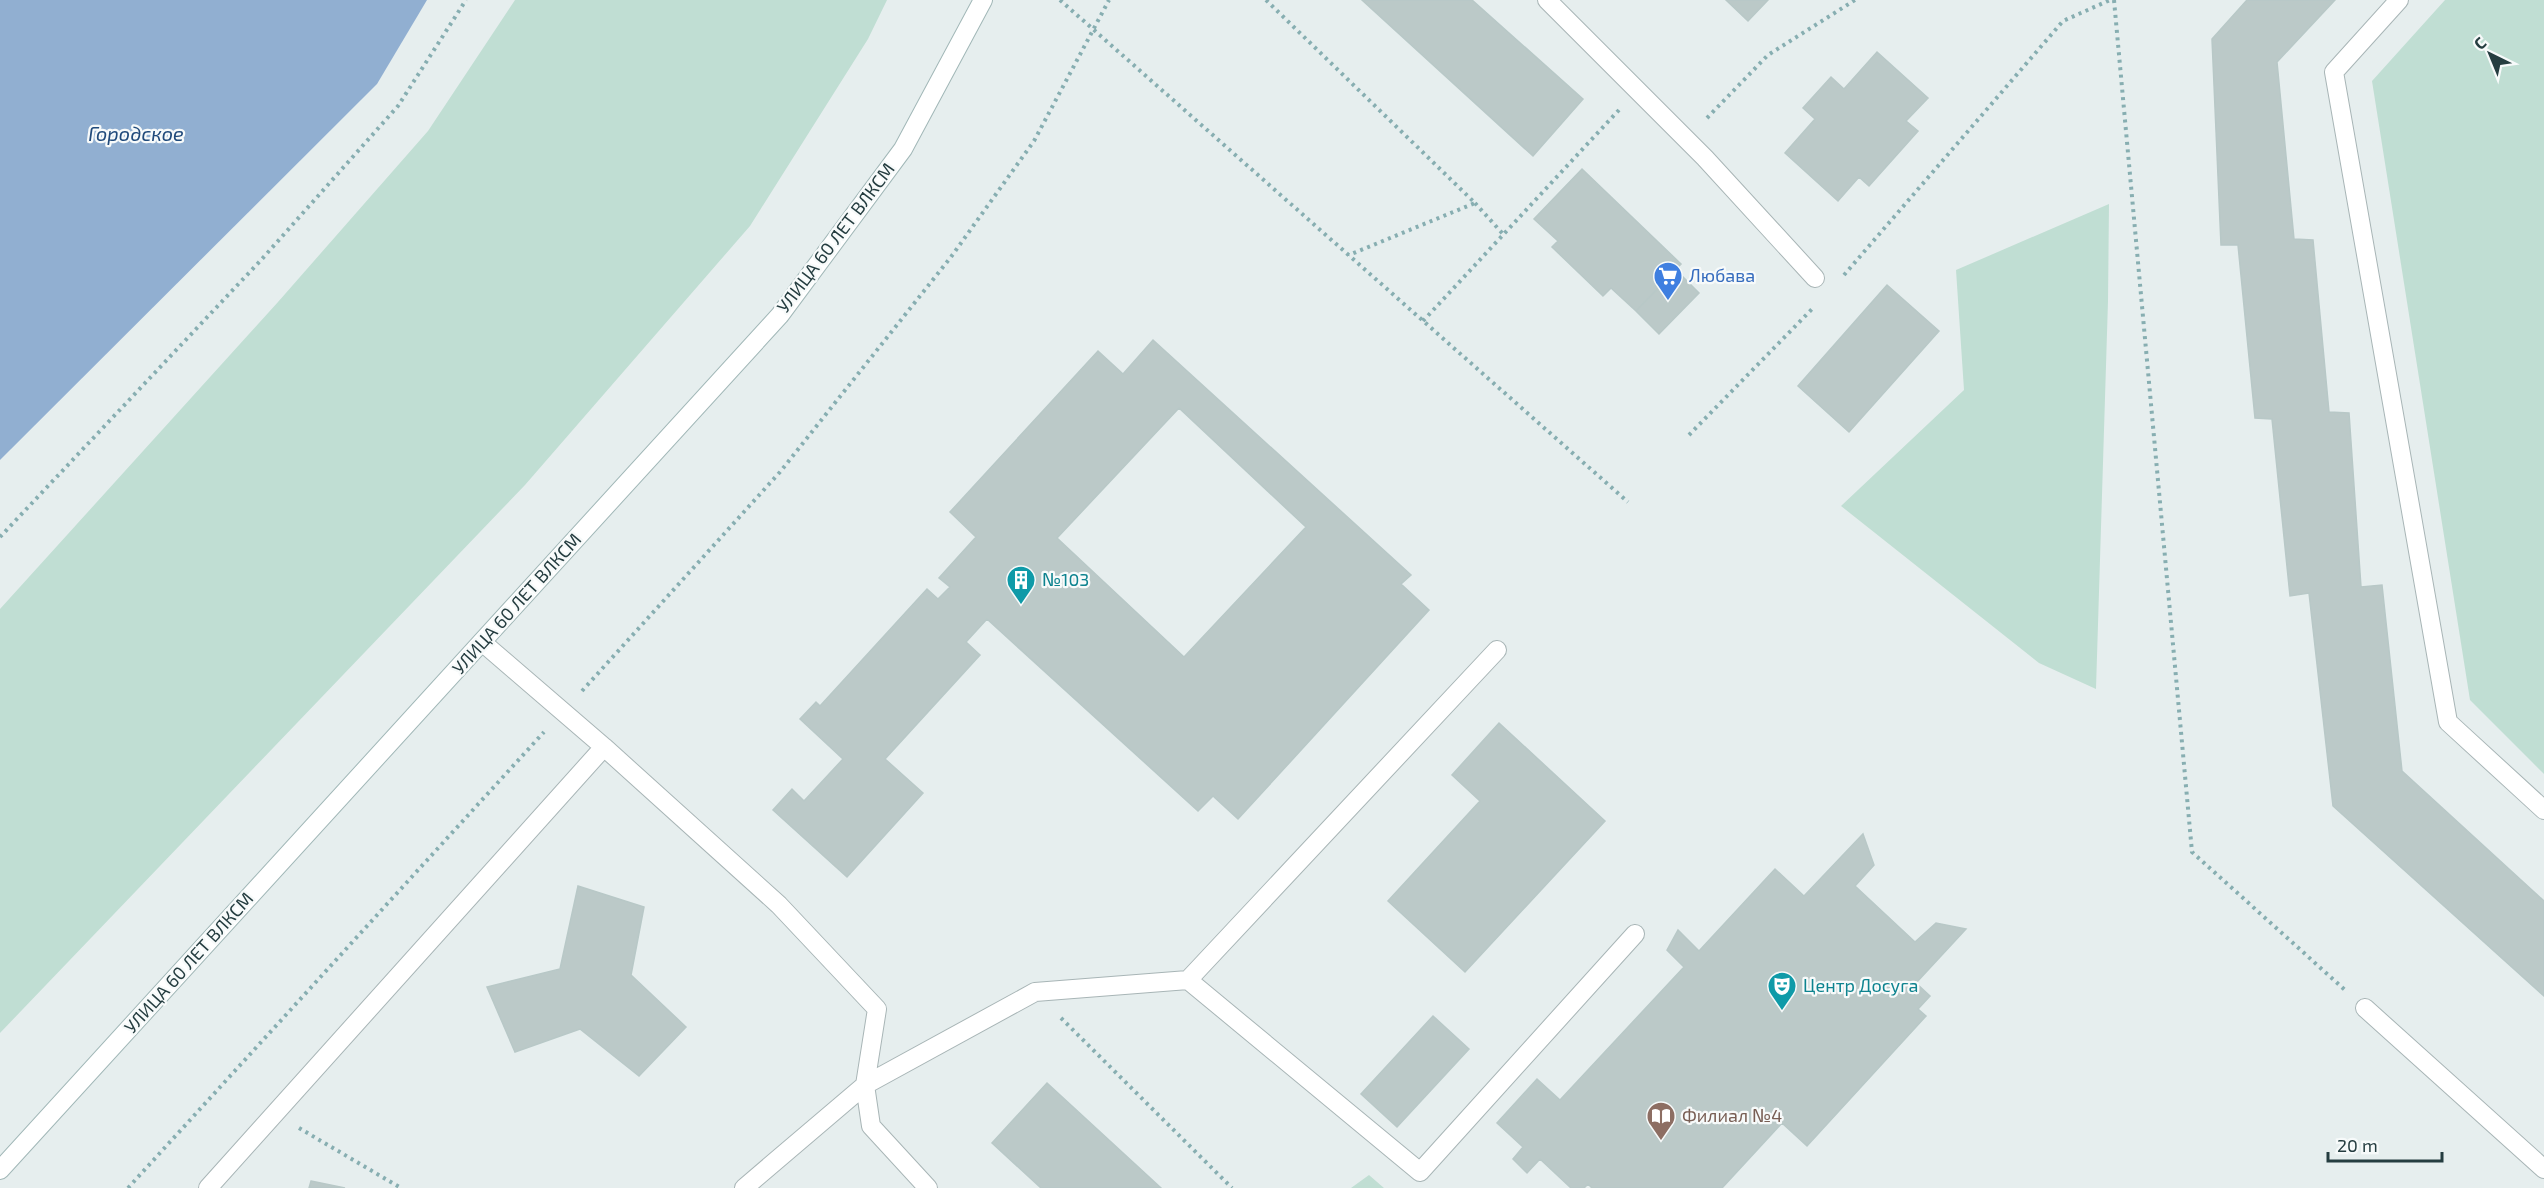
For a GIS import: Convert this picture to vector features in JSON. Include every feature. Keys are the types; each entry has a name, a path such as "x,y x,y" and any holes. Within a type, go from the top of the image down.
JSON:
{"street":[{"name":"УЛИЦА 60 ЛЕТ ВЛКСМ","path":"0,1170 780,315 903,149 983,0"},
{"path":"1547,0 1686,139 1815,278"},
{"path":"2399,0 2334,72 2448,722 2544,810"},
{"path":"482,642 604,747 779,905 877,1009 865,1085 871,1126 928,1188"},
{"path":"744,1188 865,1085 1035,992 1188,980 1497,650"},
{"path":"208,1188 604,747"},
{"path":"1188,980 1420,1172 1635,933"},
{"path":"2365,1008 2544,1169"}],"path":[{"path":"0,537 262,259 398,106 466,0"},
{"path":"1060,0 1628,502"},
{"path":"128,1188 780,472 951,257 1034,141 1092,28 1109,0"},
{"path":"1266,0 1475,203 1503,234"},
{"path":"1686,139 1768,55 1855,0"},
{"path":"1836,284 2063,21 2112,0 2192,852 2365,1008"},
{"path":"1423,321 1637,90"},
{"path":"1349,255 1475,203"},
{"path":"1689,435 1820,301"},
{"path":"1035,992 1232,1188"},
{"path":"275,1114 401,1188"}],"green space":[{"path":"515,0 887,0 868,39 750,226 525,485 0,1033 0,609 278,302 428,131"},
{"path":"2445,0 2544,0 2544,774 2470,700 2372,81"},
{"path":"2109,204 2096,689 2039,663 1841,506 1964,390 1956,270"},
{"path":"1369,1175 1384,1188 1351,1188"}],"water":[{"name":"Городское","path":"0,0 427,0 377,84 0,460"}],"building":[{"path":"1362,0 1472,0 1583,99 1533,156"},
{"path":"1726,0 1768,0 1748,21"},
{"path":"2247,0 2335,0 2277,62 2294,239 2313,240 2329,412 2349,413 2361,587 2382,585 2402,771 2544,901 2544,996 2333,806 2309,593 2290,596 2272,419 2255,418 2238,245 2221,245 2212,39"},
{"path":"1877,52 1928,98 1906,121 1918,131 1869,186 1859,177 1838,201 1785,153 1815,119 1803,108 1831,77 1844,89"},
{"path":"1582,169 1681,264 1636,311 1611,288 1603,296 1552,247 1558,241 1534,219"},
{"name":"Любава","path":"1676,270 1699,293 1659,334 1636,311"},
{"path":"1887,285 1939,331 1849,432 1798,386"},
{"name":"№103","path":"1153,340 1411,575 1401,584 1429,610 1238,819 1213,796 1198,811 987,619 966,642 980,655 885,759 923,793 847,877 773,810 792,789 804,801 843,759 800,719 816,702 820,706 927,589 938,599 950,587 939,578 976,537 950,512 1098,351 1123,374","holes":["1179,408 1306,527 1184,657 1057,538"]},
{"path":"1499,723 1605,821 1465,972 1388,901 1480,801 1452,775"},
{"name":"Центр Досуга","path":"1863,834 1874,865 1855,886 1915,942 1936,923 1966,929 1916,983 1930,996 1918,1009 1926,1016 1807,1146 1782,1123 1722,1188 1592,1188 1588,1184 1584,1188 1571,1188 1540,1159 1527,1173 1513,1159 1523,1147 1497,1123 1537,1079 1560,1100 1684,967 1667,950 1678,930 1699,951 1775,869 1804,896"},
{"path":"578,886 644,907 631,975 686,1027 639,1076 580,1029 515,1052 487,987 560,969"},
{"path":"1433,1016 1469,1049 1397,1127 1361,1094"},
{"path":"1047,1083 1161,1188 1041,1188 992,1143"},
{"path":"311,1181 345,1188 309,1188"}],"place":[{"name":"Любава","path":"1668,302"},
{"name":"№103","path":"1021,606"},
{"name":"Центр Досуга","path":"1782,1012"},
{"name":"Филиал №4","path":"1661,1142"}]}
